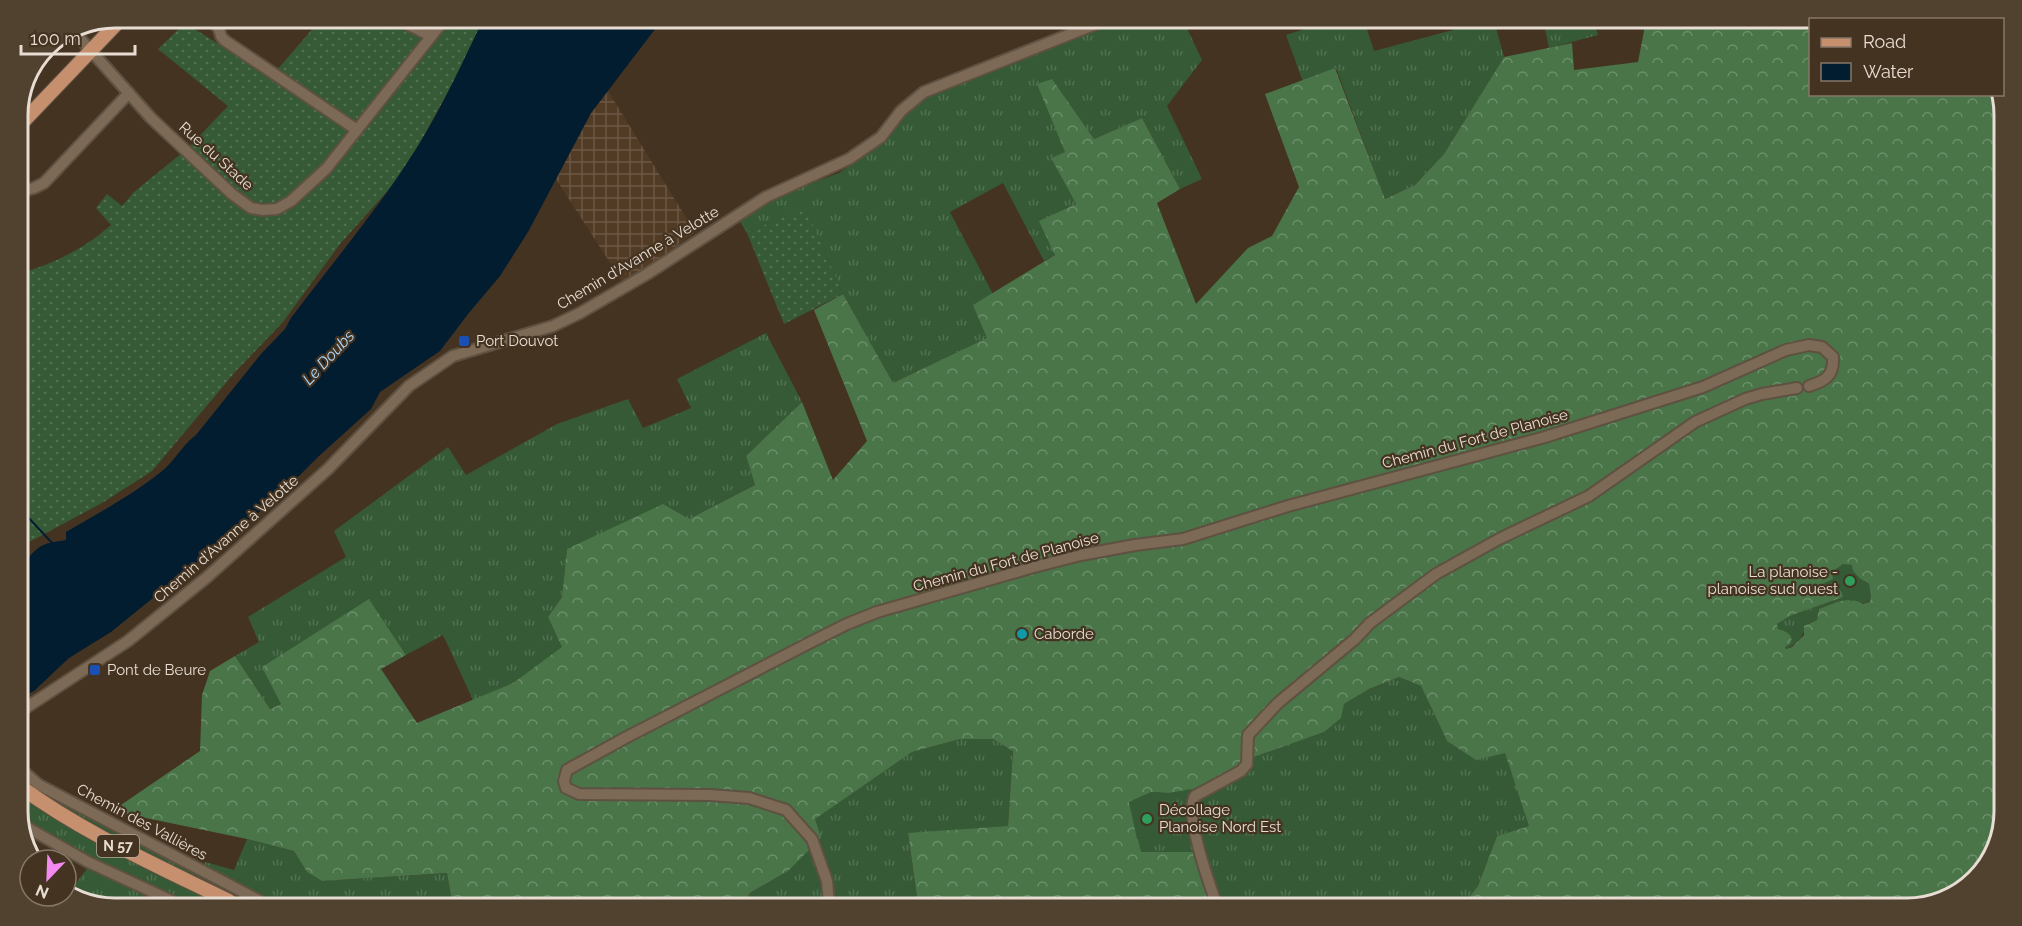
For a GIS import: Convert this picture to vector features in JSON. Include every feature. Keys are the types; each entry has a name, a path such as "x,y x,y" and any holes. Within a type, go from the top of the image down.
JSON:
{"main road":[{"path":"29,115 112,28"},
{"name":"N 57","path":"29,793 55,811 96,834 224,898"}],"street":[{"path":"218,28 220,36 224,40 357,130"},
{"path":"415,28 431,36"},
{"name":"Rue du Stade","path":"78,37 151,118 232,194 251,208 263,210 277,209 291,201 326,169 438,28"},
{"name":"Chemin d'Avanne à Velotte","path":"29,706 128,641 206,578 328,469 409,386 453,356 553,326 580,313 646,274 765,197 849,159 881,136 901,111 924,92 1086,28"},
{"path":"29,189 44,183 129,93"},
{"name":"Chemin du Fort de Planoise","path":"828,898 826,881 812,839 786,810 749,798 579,794 566,788 564,781 567,770 847,624 877,612 1081,555 1183,539 1288,506 1545,437 1703,387 1786,350 1809,345 1822,346 1833,357 1831,372 1824,380 1809,386"},
{"path":"1214,898 1203,868 1192,819 1191,801 1195,796 1241,771 1247,764 1248,735 1278,703 1355,639 1370,623 1436,574 1499,539 1589,496 1695,422 1744,399 1797,388"},
{"name":"Chemin des Vallières","path":"29,776 39,785 254,898"},
{"path":"30,829 88,862 166,898"}],"shaded area":[{"path":"608,91 695,232 645,270 623,283 556,179 591,113"}],"green space":[{"path":"180,28 193,28 271,77 313,28 479,28 454,81 417,148 392,186 340,244 283,322 236,371 152,471 102,503 29,542 29,271 68,255 101,234 111,225 96,208 107,194 122,206 134,192 188,148 228,106 158,49"},
{"path":"1101,28 1187,28 1202,60 1167,106 1202,179 1180,189 1142,118 1094,139 1052,80 1065,152 1051,158 1076,204 1055,255 1044,261 1003,183 950,212 993,294 974,306 988,338 893,383 843,294 805,208 747,233 739,220 777,196 839,173 881,144 905,115 925,97"},
{"path":"1308,28 1367,28 1374,51 1453,30 1453,28 1496,28 1504,57 1444,154 1415,185 1385,199 1336,68 1303,82 1286,35"},
{"path":"1545,28 1596,28 1598,35 1549,48"},
{"path":"1644,28 1809,28 1809,96 1991,96 1994,811 1987,844 1976,864 1955,883 1940,891 1907,898 1468,898 1478,886 1497,836 1529,826 1505,753 1476,760 1447,741 1421,686 1399,677 1369,689 1344,704 1341,718 1324,732 1245,760 1208,786 1169,793 1152,792 1129,802 1141,852 1198,852 1208,898 917,898 908,833 1008,826 1013,751 993,739 960,739 912,752 815,819 821,838 788,871 748,894 749,898 451,898 447,873 322,881 307,872 294,851 122,813 118,807 200,751 202,695 210,671 235,656 270,709 281,704 262,667 369,599 406,655 381,669 417,723 513,683 562,647 548,617 562,597 567,549 663,504 689,519 755,485 746,456 802,402 833,480 867,441 814,310 843,294 893,383 987,338 973,305 1055,255 1039,221 1076,204 1051,158 1065,152 1037,84 1052,79 1094,139 1142,118 1180,189 1157,203 1196,304 1248,248 1272,236 1299,187 1265,94 1335,68 1385,199 1415,185 1444,154 1504,57 1572,43 1574,70 1638,62","holes":["1852,570 1869,584 1871,599 1869,602 1863,604 1847,600 1819,609 1817,620 1804,626 1804,635 1792,647 1786,649 1785,647 1791,643 1791,637 1778,629 1777,624 1790,616 1843,597 1841,590 1822,596 1816,587 1833,579 1832,572"]},
{"path":"805,207 843,294 784,324 747,233"},
{"path":"766,333 802,402 746,456 755,485 689,519 567,549 562,597 548,617 563,647 513,683 473,700 443,635 406,655 369,599 281,704 270,709 235,656 259,642 248,617 346,557 334,531 448,447 466,475 557,424 628,399 643,428 691,408 677,379"},
{"name":"La planoise - planoise sud ouest","path":"1843,564 1852,565 1855,574 1869,584 1870,594 1851,601 1845,595 1832,572"},
{"path":"1852,566 1855,575 1869,584 1871,599 1861,604 1847,601 1819,609 1817,620 1807,624 1800,639 1786,649 1785,647 1792,641 1788,633 1778,629 1777,624 1790,616 1843,597 1822,596 1815,586"},
{"path":"1399,677 1421,686 1447,741 1505,753 1530,826 1497,836 1478,886 1468,898 1208,898 1198,852 1140,852 1129,802 1152,792 1169,793 1340,718 1344,704 1369,689"},
{"path":"960,739 993,739 1013,750 1008,826 908,834 917,898 749,898 748,894 788,871 814,819 912,752"},
{"path":"29,775 248,898 235,898 99,831 29,787"},
{"name":"Décollage Planoise Nord Est","path":"1152,792 1160,793 1162,835 1137,839 1129,802"},
{"path":"29,797 212,898 174,898 91,860 78,853 78,848 69,848 30,826"},
{"path":"247,839 294,851 307,872 322,881 447,873 451,898 261,898 204,868 205,862 234,870"},
{"path":"88,867 155,898 115,898 78,889 78,881"}],"water":[{"name":"Le Doubs","path":"479,28 656,28 591,113 528,232 500,276 440,351 380,392 371,409 279,496 111,632 69,658 29,694 29,557 44,545 66,540 66,532 115,504 150,480 166,468 196,435 261,354 285,329 371,214 416,149"}],"waterway":[{"path":"29,518 53,544"}],"place":[{"name":"Port Douvot","path":"464,341"},
{"name":"La planoise - planoise sud ouest","path":"1850,581"},
{"name":"Caborde","path":"1022,634"},
{"name":"Pont de Beure","path":"95,670"},
{"name":"Décollage Planoise Nord Est","path":"1147,819"}]}
